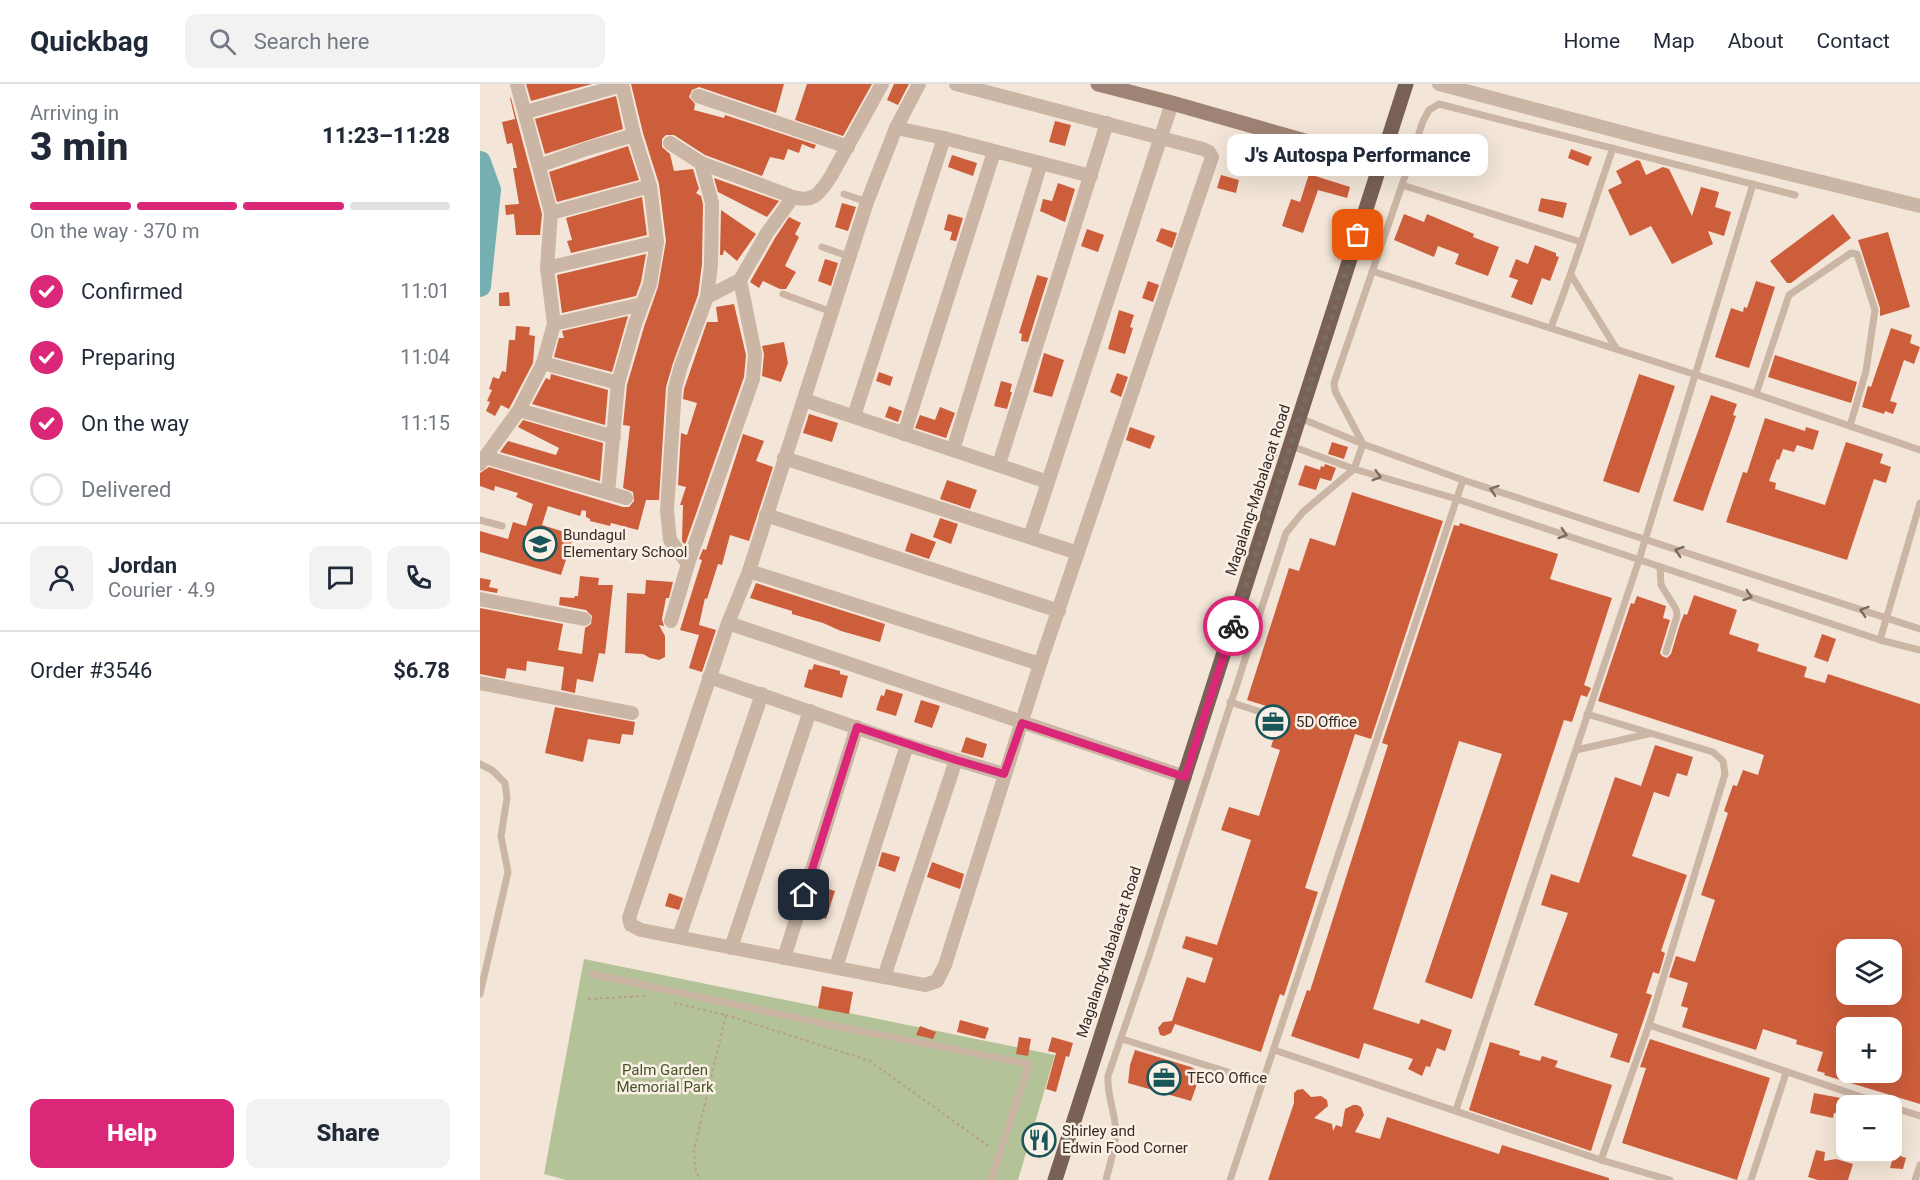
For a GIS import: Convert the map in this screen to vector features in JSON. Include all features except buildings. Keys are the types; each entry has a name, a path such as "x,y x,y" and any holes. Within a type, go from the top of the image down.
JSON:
{"main road":[{"path":"1098,84 1382,163"},
{"name":"Magalang-Mabalacat Road","path":"1055,1180 1406,84"}],"street":[{"path":"517,84 551,213 547,268 554,324 543,363 519,410 482,460 626,498"},
{"path":"526,112 622,84 634,135 650,186 657,242 654,271 628,345 618,383 608,493"},
{"path":"670,143 701,163 793,197 802,199 818,195 848,147 882,84"},
{"path":"919,84 896,128 848,256 749,571 728,623 629,918 631,925 641,930 925,985 932,984 939,977 945,965 1040,664 1211,162 1211,155 1203,148 957,84"},
{"path":"1439,84 1655,141 1920,206"},
{"path":"698,96 848,147"},
{"path":"1030,537 1172,103"},
{"path":"999,464 1107,123"},
{"path":"896,128 1091,176"},
{"path":"539,166 634,135"},
{"path":"854,417 944,138"},
{"path":"904,434 994,152"},
{"path":"688,564 674,547 668,532 667,510 675,388 707,297 711,265 712,203 701,163"},
{"path":"953,450 1041,164"},
{"path":"551,213 650,186"},
{"path":"707,297 740,280 767,233 793,197"},
{"path":"547,268 657,242"},
{"path":"671,621 688,564 753,380 755,354 740,280"},
{"path":"554,324 642,304"},
{"path":"543,363 618,383"},
{"path":"804,400 1048,482"},
{"path":"519,410 614,437"},
{"path":"784,458 1078,553"},
{"path":"766,515 1059,611"},
{"path":"749,571 1040,664"},
{"path":"480,599 584,619"},
{"path":"728,623 1185,777"},
{"path":"710,677 907,744 1004,774"},
{"path":"480,683 632,713"},
{"path":"679,937 762,694"},
{"path":"731,948 810,711"},
{"path":"783,958 857,727"},
{"path":"836,967 907,744"},
{"path":"884,977 956,760"}],"lane":[{"path":"1106,1180 1116,1125 1107,1088 1108,1076 1286,533 1303,512 1354,469 1363,444 1335,392 1334,383 1423,121 1429,110 1439,104 1795,195"},
{"path":"1551,327 1571,275 1613,148"},
{"path":"1456,1110 1638,560 1753,184"},
{"path":"1402,185 1581,242"},
{"path":"844,194 867,202"},
{"path":"822,248 848,256"},
{"path":"1756,394 1789,295 1851,253 1857,254 1875,310 1866,371 1850,426"},
{"path":"1372,270 1616,348 1920,450"},
{"path":"1571,275 1616,348"},
{"path":"783,294 832,312"},
{"path":"1300,418 1363,444 1463,480 1920,629"},
{"path":"1291,446 1354,469 1457,499 1880,640 1920,650"},
{"path":"1230,1180 1463,480"},
{"path":"1880,640 1920,503"},
{"path":"480,520 502,526"},
{"path":"1660,567 1661,585 1676,609 1677,616 1666,652"},
{"path":"1230,702 1267,714"},
{"path":"1587,714 1713,752 1723,761 1725,774 1649,1025 1601,1160"},
{"path":"1576,750 1651,733"},
{"path":"480,764 492,770 505,783 507,798 501,837 508,872 480,994"},
{"path":"592,974 830,1025 1029,1064 991,1180"},
{"path":"1649,1025 1855,1095"},
{"path":"1122,1039 1263,1083"},
{"path":"1274,1050 1601,1160 1670,1180"},
{"path":"1751,1180 1786,1073"},
{"path":"1902,1110 1920,1116"},
{"path":"1915,1180 1920,1165"}],"path":[{"path":"588,999 647,996"},
{"path":"670,1002 726,1015 870,1061 1000,1154"},
{"path":"700,1180 696,1171 694,1150 726,1015"}],"green space":[{"name":"Palm Garden Memorial Park","path":"584,959 1055,1055 1018,1180 566,1180 544,1174"}],"waterway":[{"path":"480,162 490,190 480,286"}],"way so far":[{"path":"1233,626 1358,235"}],"place":[{"name":"J's Autospa Performance","path":"1358,235"},
{"name":"Bundagul Elementary School","path":"540,544"},
{"name":"5D Office","path":"1273,722"},
{"name":"TECO Office","path":"1164,1078"},
{"name":"Shirley and Edwin Food Corner","path":"1039,1140"}],"route":[{"path":"804,895 857,727 1004,774 1022,723 1185,777 1233,626"}]}
